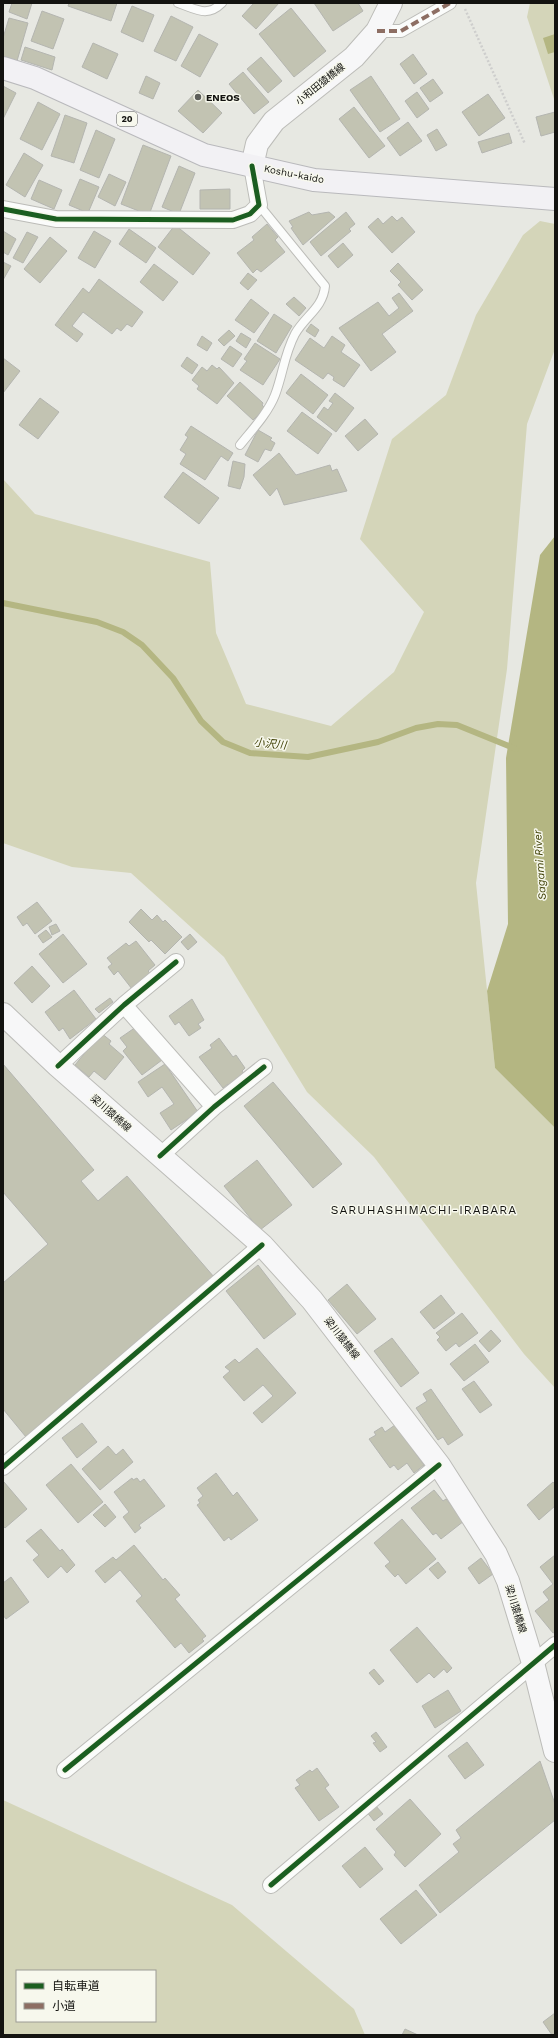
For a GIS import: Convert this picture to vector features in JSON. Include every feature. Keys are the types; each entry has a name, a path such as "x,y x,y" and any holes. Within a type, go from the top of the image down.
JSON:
{"highway":[{"name":"Koshu-kaido","path":"3,68 35,78 204,155 314,180 555,199"}],"main road":[{"name":"小和田猿橋線","path":"252,166 257,144 274,121 354,57 378,31 391,3"},
{"name":"梁川猿橋線","path":"3,1014 58,1066 262,1245 317,1306 439,1465 496,1554 508,1581 533,1663 555,1751"}],"street":[{"path":"378,31 401,32 450,3"},
{"path":"3,209 56,219 233,220 250,214 259,205 252,166"},
{"path":"58,1066 124,1005 176,962"},
{"path":"124,1005 214,1107"},
{"path":"160,1156 214,1107 264,1067"},
{"path":"5,1462 262,1245"},
{"path":"65,1770 439,1465"},
{"path":"271,1885 555,1645"}],"lane":[{"path":"178,3 205,12 215,10 222,3"},
{"path":"240,445 266,411 275,396 284,358 296,333 324,297 325,286 259,205"}],"path":[{"path":"462,3 526,144"}],"shaded area":[{"path":"530,3 555,3 555,102 527,17"},
{"path":"540,221 555,224 555,349 527,424 507,669 476,883 495,1068 555,1128 555,1388 524,1354 374,1157 307,1092 224,957 131,873 72,867 3,843 3,479 35,514 210,562 216,633 246,704 331,726 394,672 424,612 360,539 392,439 446,395 476,315 523,235"},
{"path":"3,1800 232,1905 354,2009 365,2035 3,2035"}],"water":[{"path":"555,34 555,52 548,54 543,38"},
{"name":"Sagami River","path":"555,536 555,1128 495,1068 487,991 508,924 506,758 540,555"}],"building":[{"path":"12,3 32,3 27,19 9,12"},
{"path":"69,3 117,3 111,21 68,6"},
{"path":"254,3 279,3 256,29 242,16"},
{"path":"314,3 358,3 363,11 333,31"},
{"path":"132,6 154,15 143,42 121,32"},
{"path":"291,8 326,51 294,77 259,34"},
{"path":"42,11 64,19 53,49 31,41"},
{"path":"171,16 193,27 176,61 154,51"},
{"path":"9,18 28,23 17,61 3,58 3,38"},
{"path":"199,34 218,44 200,77 181,66"},
{"path":"93,43 118,54 107,79 82,67"},
{"path":"25,47 55,57 52,70 21,60"},
{"path":"413,54 427,74 414,84 400,64"},
{"path":"261,57 282,81 268,93 247,69"},
{"path":"243,72 269,102 254,114 229,84"},
{"path":"146,76 160,83 153,99 139,93"},
{"path":"371,76 400,119 380,132 350,90"},
{"path":"433,79 443,93 430,102 420,88"},
{"path":"3,86 16,93 3,119"},
{"path":"198,90 222,113 203,133 178,111"},
{"path":"417,92 429,109 417,118 405,101"},
{"path":"488,94 505,118 479,136 462,112"},
{"path":"38,102 60,114 42,150 20,139"},
{"path":"354,107 385,146 369,158 339,119"},
{"path":"555,112 555,132 541,136 536,117"},
{"path":"65,115 87,123 74,163 51,156"},
{"path":"408,122 422,141 400,156 387,138"},
{"path":"437,129 447,145 436,151 427,135"},
{"path":"96,130 115,139 99,178 80,170"},
{"path":"509,133 512,143 482,153 478,142"},
{"path":"143,145 171,156 149,215 121,204"},
{"path":"24,153 43,165 25,197 6,185"},
{"path":"179,166 195,173 179,214 162,207"},
{"path":"109,174 126,182 115,206 98,197"},
{"path":"80,179 99,187 88,213 69,205"},
{"path":"39,180 62,190 54,209 31,199"},
{"path":"230,189 230,209 200,209 200,190"},
{"path":"309,212 312,215 329,212 335,217 303,245 291,228 293,227 289,221"},
{"path":"346,212 355,224 349,229 351,231 321,256 310,242"},
{"path":"392,216 397,221 402,217 415,232 392,253 368,227 378,218 383,224"},
{"path":"267,224 278,237 275,240 285,252 261,272 257,269 253,273 237,253 254,240 252,237"},
{"path":"175,225 210,253 193,275 158,247"},
{"path":"129,229 156,248 146,263 119,244"},
{"path":"3,231 16,239 8,255 3,252"},
{"path":"94,231 111,241 95,268 78,258"},
{"path":"27,232 38,237 23,263 13,258"},
{"path":"50,237 67,251 40,283 24,269"},
{"path":"343,243 353,255 338,268 328,256"},
{"path":"3,262 11,266 3,280"},
{"path":"398,263 423,290 412,300 398,285 401,282 390,271"},
{"path":"154,264 178,282 163,301 140,282"},
{"path":"248,273 257,280 248,290 240,283"},
{"path":"99,279 143,312 132,327 127,324 121,331 117,328 112,334 83,312 72,326 83,334 77,342 55,325 83,288 89,293"},
{"path":"399,293 413,311 382,334 396,352 371,371 339,328 378,302 389,316 399,308 392,298"},
{"path":"294,297 306,308 299,316 286,304"},
{"path":"251,299 269,313 254,333 235,320"},
{"path":"274,314 292,326 276,353 257,341"},
{"path":"311,324 319,330 315,337 306,331"},
{"path":"229,330 235,336 224,346 218,340"},
{"path":"241,333 251,339 246,348 236,341"},
{"path":"202,336 212,343 207,351 197,345"},
{"path":"332,336 345,345 341,352 360,365 344,387 333,380 334,377 328,373 323,379 295,360 310,338 324,348"},
{"path":"255,343 280,359 263,385 240,370 247,361 244,359"},
{"path":"230,346 242,354 233,367 221,359"},
{"path":"187,357 198,365 192,374 181,366"},
{"path":"3,358 20,371 3,393"},
{"path":"212,365 217,369 219,367 234,383 217,404 197,389 199,386 192,380 202,367 207,371"},
{"path":"301,374 328,395 313,414 286,393"},
{"path":"240,382 263,403 262,405 265,408 253,420 227,396"},
{"path":"335,393 354,408 336,432 317,417 324,407 328,410 333,403 329,401"},
{"path":"40,398 59,412 38,439 19,425"},
{"path":"302,412 332,434 318,454 287,431"},
{"path":"365,419 378,434 358,451 345,436"},
{"path":"191,426 233,453 228,461 221,456 205,480 180,464 186,454 180,450 188,437 185,435"},
{"path":"258,430 272,438 270,440 275,443 271,451 265,449 258,462 245,455"},
{"path":"279,453 296,475 330,465 332,471 337,469 347,491 284,505 277,488 270,496 253,475"},
{"path":"233,461 245,464 244,477 240,489 228,486"},
{"path":"183,472 219,498 199,524 164,497"},
{"path":"37,902 52,921 35,934 27,923 23,926 17,917"},
{"path":"141,909 152,920 157,915 163,922 165,920 182,937 165,954 151,940 149,942 129,922"},
{"path":"56,924 60,931 52,935 49,927"},
{"path":"46,930 52,937 43,943 38,936"},
{"path":"63,934 87,964 63,983 39,954"},
{"path":"190,934 197,942 188,950 181,942"},
{"path":"136,941 155,965 148,971 151,974 132,989 118,971 114,975 108,967 112,964 107,958 126,943 129,946"},
{"path":"32,966 50,986 32,1003 14,983"},
{"path":"74,990 96,1019 70,1039 63,1028 59,1031 45,1012"},
{"path":"110,998 113,1002 99,1013 95,1009"},
{"path":"192,999 204,1020 198,1024 201,1028 189,1036 179,1022 175,1025 169,1016"},
{"path":"136,1027 162,1060 142,1075 123,1051 127,1047 120,1038"},
{"path":"101,1033 111,1041 109,1044 124,1057 105,1080 94,1071 89,1077 75,1065"},
{"path":"219,1038 233,1057 236,1055 245,1068 242,1071 246,1077 231,1088 228,1084 223,1088 199,1057 212,1048 210,1045"},
{"path":"3,1064 94,1170 81,1181 98,1201 127,1176 214,1277 26,1437 3,1409 3,1283 48,1244 3,1192"},
{"path":"165,1064 198,1112 171,1130 160,1113 174,1104 162,1087 148,1097 138,1082"},
{"path":"273,1082 342,1164 313,1188 244,1106"},
{"path":"257,1160 292,1205 260,1230 224,1186"},
{"path":"258,1265 296,1314 264,1339 226,1291"},
{"path":"347,1284 376,1319 357,1334 328,1300"},
{"path":"441,1295 455,1313 434,1329 420,1312"},
{"path":"462,1313 478,1333 459,1347 456,1343 446,1351 437,1340 440,1337 436,1333"},
{"path":"491,1330 501,1341 489,1352 479,1341"},
{"path":"392,1338 419,1373 401,1387 374,1351"},
{"path":"475,1344 489,1362 464,1381 450,1364"},
{"path":"257,1348 296,1393 262,1423 253,1413 273,1396 263,1385 244,1401 223,1377 230,1371 225,1367 235,1359 239,1363"},
{"path":"474,1381 492,1405 480,1413 462,1389"},
{"path":"431,1389 463,1435 448,1445 443,1437 438,1440 416,1408 427,1401 423,1394"},
{"path":"82,1423 97,1442 77,1458 62,1438"},
{"path":"395,1425 424,1465 414,1473 407,1463 398,1470 394,1465 390,1468 369,1439 376,1435 374,1432 382,1427 385,1432"},
{"path":"108,1446 116,1455 123,1449 133,1462 100,1490 82,1469"},
{"path":"71,1464 103,1502 78,1523 46,1485"},
{"path":"216,1473 233,1496 237,1492 258,1520 231,1540 229,1537 224,1541 197,1505 200,1503 198,1500 203,1496 197,1488"},
{"path":"132,1478 133,1480 137,1478 140,1482 144,1479 165,1506 139,1525 141,1528 135,1533 123,1517 129,1512 114,1492"},
{"path":"4,1482 27,1509 5,1528 3,1526"},
{"path":"553,1482 555,1484 555,1506 539,1520 527,1505"},
{"path":"434,1490 443,1501 446,1499 464,1521 441,1539 436,1533 433,1535 411,1508"},
{"path":"105,1504 116,1517 105,1527 93,1515"},
{"path":"402,1519 436,1559 406,1584 398,1574 395,1577 385,1566 390,1562 374,1543"},
{"path":"41,1529 60,1551 62,1549 75,1565 67,1573 61,1566 48,1578 33,1560 39,1555 26,1541"},
{"path":"134,1545 163,1580 165,1578 180,1595 175,1599 206,1636 202,1639 204,1641 189,1653 181,1643 175,1648 136,1601 142,1596 120,1570 105,1583 95,1571 113,1557 116,1560"},
{"path":"555,1555 555,1632 553,1633 535,1611 549,1600 543,1592 553,1584 540,1567"},
{"path":"481,1558 493,1574 479,1584 468,1568"},
{"path":"438,1562 446,1572 438,1579 429,1569"},
{"path":"11,1577 29,1602 6,1619 3,1615 3,1583"},
{"path":"417,1627 452,1668 447,1673 444,1669 434,1678 429,1673 417,1683 390,1650"},
{"path":"374,1669 384,1681 379,1685 369,1673"},
{"path":"448,1690 461,1711 435,1728 422,1706"},
{"path":"376,1732 387,1747 380,1752 373,1743 376,1742 371,1736"},
{"path":"467,1742 484,1765 465,1779 448,1756"},
{"path":"540,1761 555,1804 555,1820 440,1913 419,1885 459,1852 453,1844 461,1838 456,1830"},
{"path":"317,1768 329,1785 325,1788 339,1807 319,1821 295,1788 300,1785 296,1780 310,1770 312,1772"},
{"path":"410,1799 441,1834 405,1867 394,1855 396,1852 376,1829"},
{"path":"375,1805 383,1814 374,1821 366,1811"},
{"path":"365,1847 383,1869 360,1888 342,1866"},
{"path":"416,1890 437,1915 401,1944 380,1919"},
{"path":"555,2013 555,2035 552,2035 543,2022"},
{"path":"405,2029 418,2035 402,2035"}],"waterway":[{"name":"小沢川","path":"3,603 97,622 123,632 142,645 173,678 201,721 223,742 250,753 308,757 378,742 416,728 438,724 457,725 516,749"}],"marked path":[{"path":"377,31 401,31 450,3"}],"cycle path":[{"path":"3,209 56,219 233,220 250,214 259,205 252,166"},
{"path":"58,1066 124,1005 176,962"},
{"path":"160,1156 214,1107 264,1067"},
{"path":"3,1467 262,1245"},
{"path":"65,1770 439,1465"},
{"path":"271,1885 555,1645"}],"place":[{"name":"ENEOS","path":"198,97"}],"district":[{"name":"SARUHASHIMACHI-IRABARA","path":"424,1210"}]}
